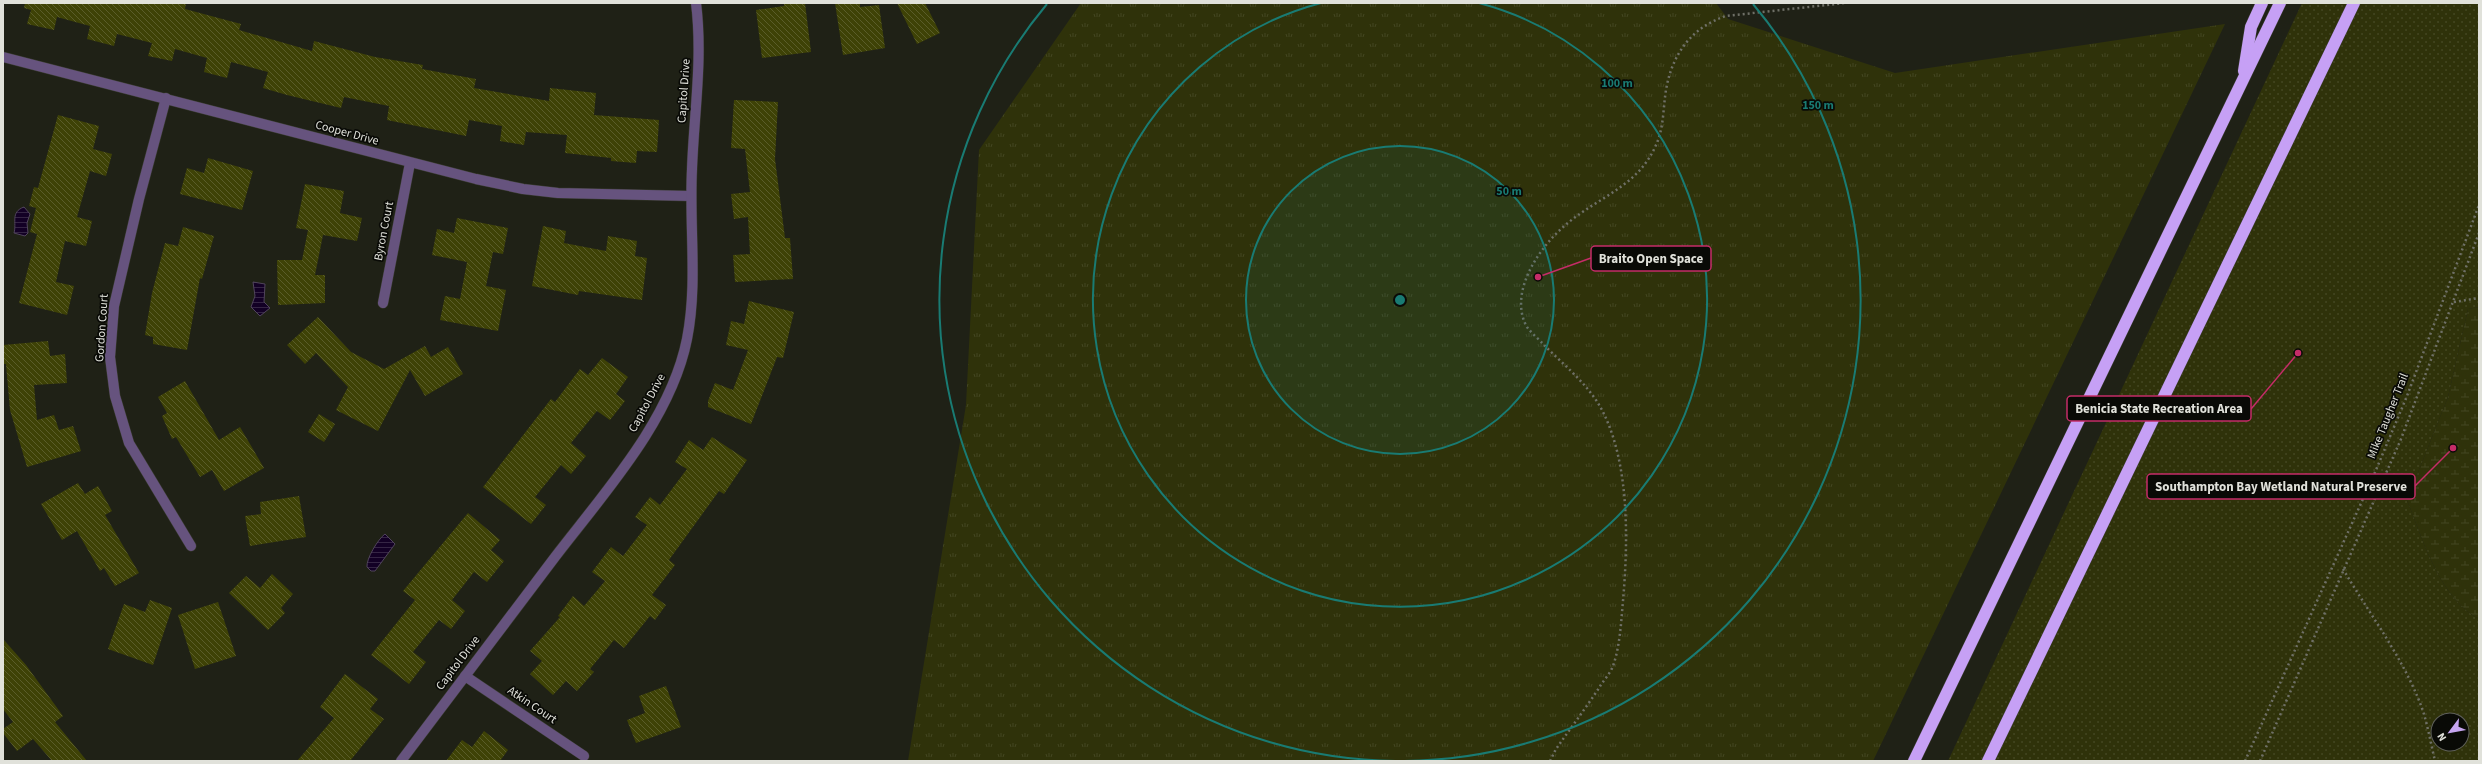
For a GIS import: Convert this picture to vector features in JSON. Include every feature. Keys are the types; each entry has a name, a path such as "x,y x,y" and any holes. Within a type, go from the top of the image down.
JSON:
{"highway":[{"path":"2241,85 2251,27 2262,3"},
{"path":"1914,761 2280,3"},
{"path":"1988,761 2354,3"}],"street":[{"name":"Capitol Drive","path":"401,761 617,476 652,425 674,382 687,340 694,270 690,196 693,140 699,85 700,32 696,3"},
{"name":"Cooper Drive","path":"3,56 410,163 523,189 590,194 690,196"},
{"name":"Gordon Court","path":"166,98 139,199 114,306 110,357 115,396 129,443 192,546"},
{"name":"Byron Court","path":"383,303 410,163"},
{"name":"Atkin Court","path":"465,676 584,756"}],"path":[{"path":"1550,761 1556,749 1612,668 1620,633 1626,523 1614,444 1602,411 1578,378 1528,328 1521,310 1526,277 1546,245 1569,222 1629,183 1649,162 1660,135 1666,88 1672,68 1680,49 1691,36 1713,20 1726,16 1845,3"},
{"name":"Mike Taugher Trail","path":"2245,761 2376,470 2415,375 2479,206"},
{"name":"Mike Taugher Trail","path":"2260,761 2401,439 2479,233"},
{"path":"2454,302 2479,298"},
{"path":"2343,569 2394,652 2409,682 2422,710 2435,761"}],"green space":[{"path":"1081,3 1716,3 1728,19 1895,73 2225,24 1873,761 908,761 966,405 979,150"},
{"path":"2302,3 2479,3 2479,307 2468,309 2448,397 2407,500 2426,549 2443,582 2453,597 2465,609 2479,619 2479,761 1948,761"},
{"path":"2479,307 2479,619 2465,609 2453,597 2443,582 2426,549 2407,500 2448,397 2468,309"}],"shaded area":[{"path":"24,207 30,214 27,223 28,233 25,236 14,233 15,215"},
{"path":"253,282 265,284 264,302 270,308 260,316 251,307 255,296"},
{"path":"385,534 395,544 375,571 371,571 367,567 368,559 376,545"}],"building":[{"path":"25,3 186,3 185,9 241,24 239,30 312,51 314,41 375,57 423,65 422,69 476,79 474,88 549,101 550,88 596,93 594,115 659,120 657,152 637,151 636,163 611,161 611,158 565,153 567,135 526,132 524,145 500,141 502,126 469,120 466,136 387,120 389,106 344,97 341,108 287,95 263,88 268,72 231,62 227,78 204,72 207,58 175,49 172,61 148,56 152,43 117,34 114,46 87,39 90,26 57,17 54,30 27,24 31,10 24,8"},
{"path":"784,3 805,3 811,52 762,58 756,10 784,6"},
{"path":"835,3 860,3 860,7 879,5 885,48 843,55"},
{"path":"897,3 925,3 940,33 917,44"},
{"path":"734,100 778,102 775,159 785,238 790,238 793,279 735,282 733,255 750,254 748,217 734,219 731,194 750,192 745,149 731,148"},
{"path":"58,115 99,126 93,149 112,154 106,176 90,171 77,217 92,221 86,246 65,241 56,282 74,286 67,315 19,303 37,234 30,232 36,208 29,206 34,187 38,188"},
{"path":"208,158 253,171 242,210 180,194 187,168 204,173"},
{"path":"305,184 344,191 340,213 362,218 357,241 323,235 315,275 325,275 325,303 278,305 277,260 302,260 308,230 296,228"},
{"path":"457,218 508,228 503,254 493,252 486,286 506,290 498,331 440,320 445,296 460,299 467,262 432,255 437,229 454,233"},
{"path":"543,226 566,231 564,243 606,251 608,236 637,241 635,256 647,258 642,300 579,291 578,295 532,286"},
{"path":"183,227 214,236 202,279 200,278 187,350 153,344 153,337 145,335 152,293 165,243 178,246"},
{"path":"749,301 794,312 783,358 777,357 751,424 708,407 708,401 715,383 733,390 748,350 726,345 731,321 744,324"},
{"path":"318,317 351,352 384,369 425,346 431,357 448,347 463,374 425,396 410,370 378,431 336,410 348,387 316,353 305,364 287,345"},
{"path":"48,341 50,356 65,354 67,383 34,385 37,420 54,415 59,430 73,426 81,451 27,467 10,410 6,364 3,364 3,345"},
{"path":"602,358 628,377 616,394 625,401 610,420 597,411 571,443 586,456 571,474 561,465 535,497 546,505 531,524 483,487 551,399 555,402 580,369 588,375"},
{"path":"185,381 219,440 240,427 264,468 224,491 212,470 200,477 176,437 172,439 162,416 167,413 158,397"},
{"path":"319,414 335,424 324,442 308,432"},
{"path":"712,437 747,460 724,494 719,491 669,560 675,565 652,595 666,605 655,620 650,616 624,648 614,640 590,669 594,672 577,691 566,681 553,695 530,674 542,661 530,651 560,617 558,616 573,596 584,606 605,581 592,572 611,547 623,556 647,525 635,517 650,497 660,505 687,469 675,462 689,440 703,450"},
{"path":"78,483 85,494 98,486 112,511 105,515 139,573 115,586 104,568 100,571 77,531 62,540 41,504"},
{"path":"299,496 306,537 250,546 245,516 261,514 260,502"},
{"path":"468,513 500,540 491,550 504,561 487,582 474,572 452,600 465,611 451,629 439,620 413,652 426,662 409,684 371,655 415,600 403,591"},
{"path":"272,574 293,594 281,608 285,613 268,630 229,593 246,576 260,588"},
{"path":"150,600 172,608 153,665 108,649 124,604 145,612"},
{"path":"218,602 236,656 195,669 178,615"},
{"path":"3,639 26,665 63,716 55,722 87,761 52,761 33,739 17,751 3,733 3,729 13,722 3,709"},
{"path":"345,674 378,699 370,709 384,719 350,761 297,761 334,718 320,707"},
{"path":"666,686 681,727 636,743 627,720 645,713 639,696"},
{"path":"484,731 508,750 500,761 446,761 462,740 472,747"}],"place":[{"name":"Braito Open Space","path":"1538,277"},
{"name":"Benicia State Recreation Area","path":"2298,353"},
{"name":"Southampton Bay Wetland Natural Preserve","path":"2453,448"}]}
